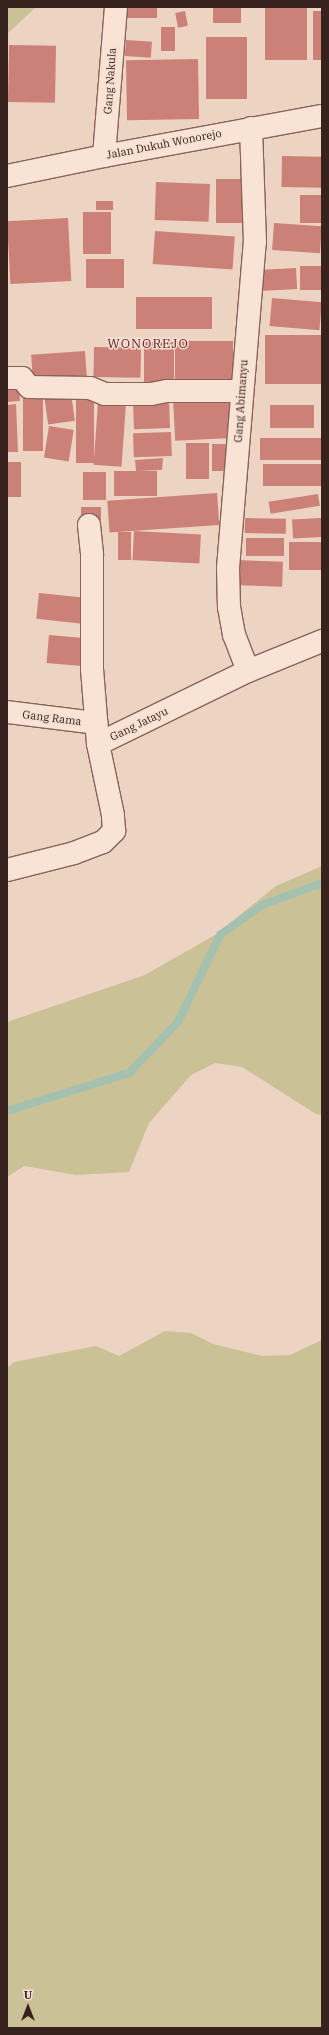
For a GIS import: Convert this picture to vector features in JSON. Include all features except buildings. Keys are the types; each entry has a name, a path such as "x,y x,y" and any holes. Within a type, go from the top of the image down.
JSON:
{"street":[{"name":"Gang Nakula","path":"104,156 116,7"},
{"name":"Jalan Dukuh Wonorejo","path":"7,176 104,156 322,116"},
{"name":"Gang Abimanyu","path":"248,671 234,635 230,615 228,568 255,242 251,128"},
{"path":"7,378 22,378 29,387 90,388 105,394 151,394 167,391 242,391"},
{"path":"89,524 92,555 92,669 98,744"},
{"name":"Gang Jatayu","path":"7,870 74,852 103,842 114,831 113,815 98,744 248,671 322,641"},
{"name":"Gang Rama","path":"7,712 96,723"}],"shaded area":[{"path":"7,7 36,7 7,34"},
{"path":"322,866 322,1115 316,1114 242,1067 215,1063 191,1075 149,1123 129,1172 76,1175 24,1166 7,1177 7,1022 145,975 215,935 276,886"},
{"path":"165,1331 191,1333 213,1344 262,1356 290,1355 322,1340 322,2028 7,2028 7,1368 14,1362 96,1346 119,1356"}],"waterway":[{"path":"7,1111 129,1073 178,1022 220,935 262,905 322,883"}],"district":[{"name":"WONOREJO","path":"148,344"}]}
